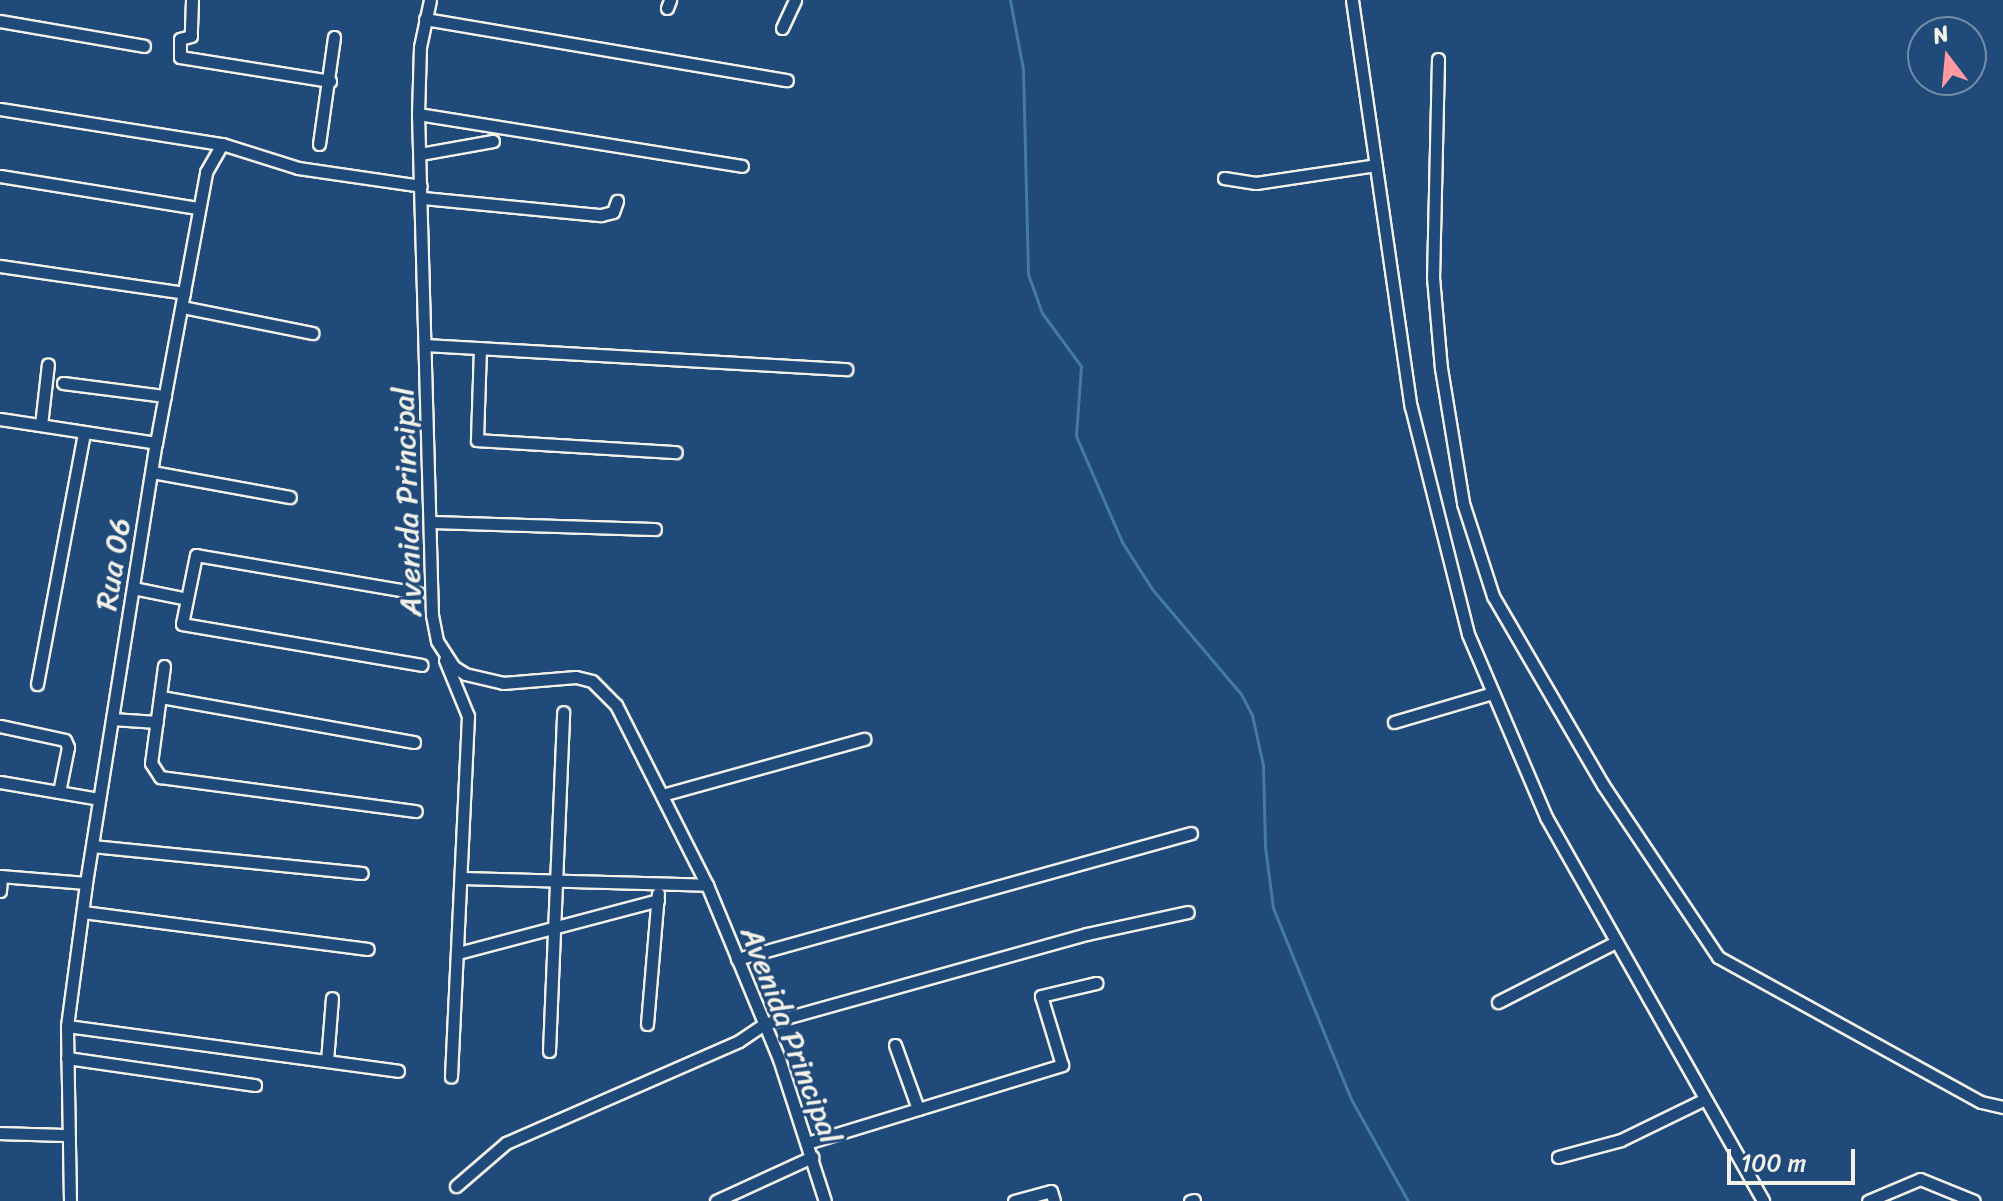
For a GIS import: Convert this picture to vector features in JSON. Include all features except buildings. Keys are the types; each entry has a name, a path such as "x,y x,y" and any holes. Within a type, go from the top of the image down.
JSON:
{"street":[{"path":"192,0 191,36 180,39 180,57 330,81"},
{"name":"Avenida Principal","path":"430,0 425,19 418,114 432,615 445,656 465,674 487,681 559,675 592,681 616,705 707,885 764,1024 825,1201"},
{"path":"782,28 795,0"},
{"path":"1352,0 1411,407 1441,542 1489,694 1546,817 1763,1201"},
{"path":"425,19 787,80"},
{"path":"0,21 144,46"},
{"path":"319,144 334,37"},
{"path":"1438,59 1433,277 1441,368 1463,503 1493,596 1603,785 1718,957 1981,1102 2003,1107"},
{"path":"0,109 222,144 298,168 422,192 601,215 613,212 617,201"},
{"path":"418,114 742,166"},
{"path":"420,154 493,141"},
{"name":"Rua 06","path":"70,1201 67,1026 86,883 197,208 206,172 222,144"},
{"path":"1224,178 1256,183 1376,165"},
{"path":"0,176 197,208"},
{"path":"0,266 184,293"},
{"path":"182,307 312,333"},
{"path":"426,345 846,369"},
{"path":"480,348 477,440 676,452"},
{"path":"41,425 48,364"},
{"path":"63,383 165,396"},
{"path":"0,419 156,443"},
{"path":"37,684 84,432"},
{"path":"152,472 290,497"},
{"path":"430,522 655,529"},
{"path":"418,593 196,555 182,624 422,665"},
{"path":"133,588 187,599"},
{"path":"445,656 468,716 451,1077"},
{"path":"164,666 151,763 160,777 416,811"},
{"path":"1394,722 1489,694"},
{"path":"161,697 414,742"},
{"path":"549,1051 563,712"},
{"path":"112,719 157,722"},
{"path":"0,726 65,740 68,747 59,792"},
{"path":"662,795 864,739"},
{"path":"0,782 99,799"},
{"path":"737,959 1191,833"},
{"path":"92,846 362,873"},
{"path":"0,891 1,876 86,883"},
{"path":"462,878 557,881 658,894"},
{"path":"458,953 555,928 658,894 707,885"},
{"path":"647,1024 658,894"},
{"path":"83,912 368,949"},
{"path":"456,1186 506,1143 739,1041 764,1024 1087,934 1188,912"},
{"path":"1498,1002 1616,942"},
{"path":"807,1143 1062,1065 1041,996 1096,983"},
{"path":"327,1061 332,998"},
{"path":"67,1026 398,1071"},
{"path":"895,1045 918,1109"},
{"path":"67,1058 255,1085"},
{"path":"1558,1157 1621,1140 1705,1099"},
{"path":"0,1133 67,1135"},
{"path":"716,1201 812,1157"},
{"path":"1868,1201 1920,1179 1969,1200"},
{"path":"1014,1201 1051,1191 1054,1201"}],"waterway":[{"path":"1010,0 1023,69 1028,274 1042,313 1081,366 1076,436 1122,542 1152,589 1241,694 1252,715 1263,765 1265,847 1273,908 1351,1099 1408,1201"}]}
